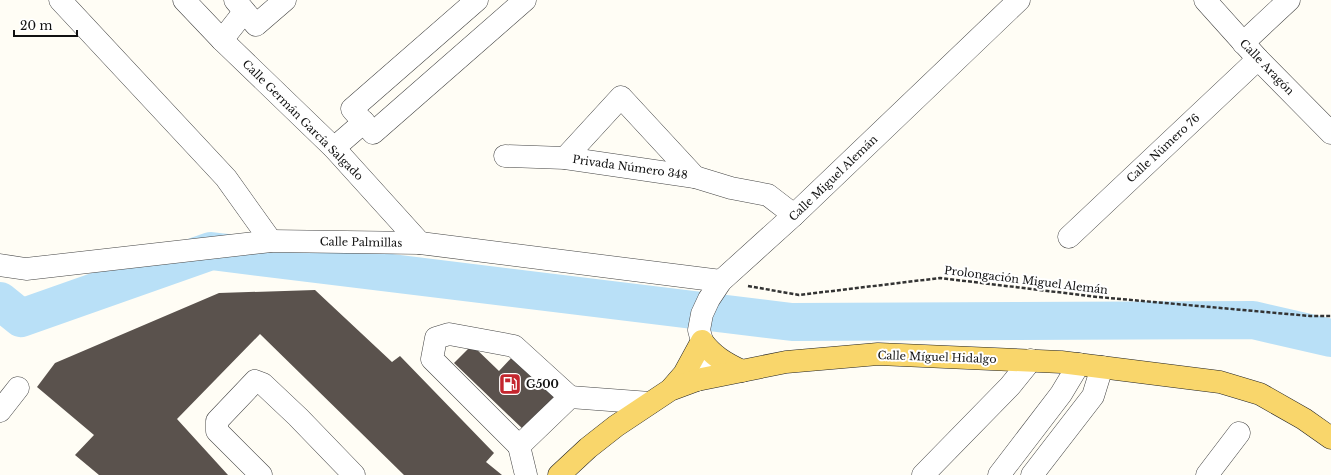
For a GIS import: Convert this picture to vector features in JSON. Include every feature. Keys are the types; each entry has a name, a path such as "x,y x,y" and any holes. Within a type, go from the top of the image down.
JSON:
{"main road":[{"path":"701,336 708,348 723,362 742,371"},
{"path":"670,390 684,374 701,336"},
{"name":"Calle Míguel Hidalgo","path":"559,475 588,448 616,426 670,390 697,380 786,362 878,354 1031,360 1079,364 1220,382 1260,394 1304,418 1331,438"}],"street":[{"path":"60,0 226,178 271,241"},
{"name":"Calle Germán García Salgado","path":"184,0 222,40 334,148 420,243"},
{"path":"222,40 240,6 256,25 285,0"},
{"path":"477,0 352,109 373,133 525,0"},
{"name":"Calle Miguel Alemán","path":"697,380 701,369 702,314 709,299 721,281 794,215 1019,0"},
{"name":"Calle Aragón","path":"1205,0 1258,59 1331,133"},
{"path":"1243,42 1289,0"},
{"name":"Calle Número 76","path":"1069,237 1258,59"},
{"name":"Privada Número 348","path":"565,158 621,97 695,177"},
{"path":"334,148 364,122"},
{"name":"Privada Número 348","path":"505,156 565,158 695,177 731,188 768,195 794,215"},
{"name":"Calle Palmillas","path":"0,265 26,269 271,241 420,243 721,281"},
{"path":"526,475 519,446 432,359 436,338 449,334 514,346 570,397 650,403"},
{"path":"923,475 1010,386 1031,360"},
{"path":"999,475 1061,394 1079,364"},
{"path":"1032,475 1093,396 1102,367"},
{"path":"256,472 217,431 217,421 255,381 264,384 294,412 354,475"},
{"path":"0,411 18,388"},
{"path":"519,446 570,397"},
{"path":"1207,475 1239,433"}],"path":[{"name":"Prolongación Miguel Alemán","path":"721,281 798,295 940,278 1098,297 1310,316 1331,316"}],"building":[{"path":"315,290 392,362 400,356 494,453 486,462 502,475 404,475 260,334 177,419 228,475 99,475 75,455 94,435 37,387 55,363 219,293"},
{"name":"G500","path":"472,345 499,371 514,355 557,397 525,431 454,363"}],"waterway":[{"path":"0,301 21,318 211,251 792,322 1253,320 1331,338"}],"place":[{"name":"G500","path":"510,384"}]}
